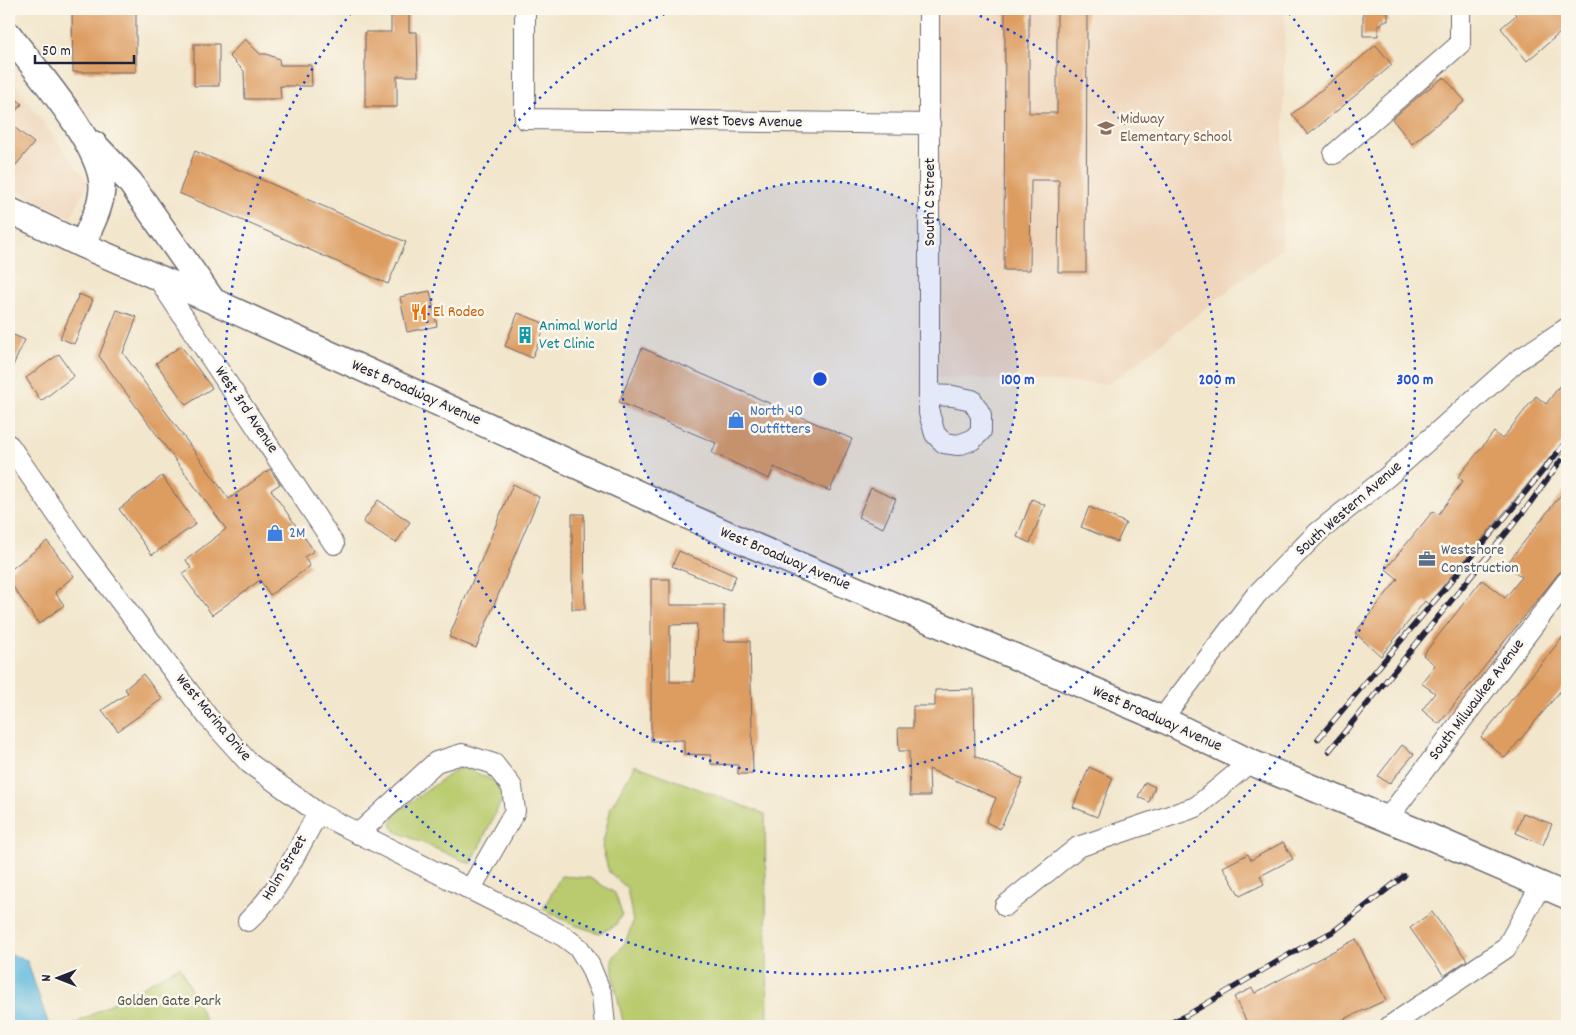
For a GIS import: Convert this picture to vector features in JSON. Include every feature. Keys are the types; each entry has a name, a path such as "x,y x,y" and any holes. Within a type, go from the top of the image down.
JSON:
{"main road":[{"path":"9,34 79,127 130,182 213,301"},
{"path":"79,127 98,164 102,187 100,202 82,245"},
{"name":"West Broadway Avenue","path":"9,210 82,245 213,301 754,546 1162,719 1250,762 1387,818 1567,896"}],"street":[{"name":"West Toevs Avenue","path":"525,9 525,119 930,124"},
{"name":"South C Street","path":"929,9 930,395"},
{"path":"1334,154 1460,44 1460,9"},
{"name":"West 3rd Avenue","path":"157,277 334,544"},
{"name":"South Western Avenue","path":"1162,719 1256,595 1317,533 1387,477 1517,361 1567,328"},
{"name":"West Marina Drive","path":"9,445 83,552 208,717 249,763 318,813 563,936 579,948 590,966 602,995 605,1026"},
{"name":"South Milwaukee Avenue","path":"1387,818 1567,582"},
{"path":"358,834 436,762 462,754 494,764 512,787 515,811 470,890"},
{"path":"1005,906 1078,847 1196,807 1250,762"},
{"name":"Holm Street","path":"248,921 258,912 282,877 318,813"},
{"path":"1390,1026 1506,948 1541,885"}],"shaded area":[{"name":"Midway Elementary School","path":"929,9 1285,9 1282,248 1110,384 930,377"},
{"path":"9,76 88,183 71,217 9,187"}],"green space":[{"path":"635,765 765,814 768,1026 624,1026 614,981 612,959 625,943 633,922 627,888 609,872 602,847 611,807"},
{"path":"461,766 503,785 506,791 471,864 395,831 391,825 397,812"},
{"path":"561,876 590,878 615,893 622,914 615,926 599,933 574,925 543,909"},
{"name":"Golden Gate Park","path":"180,966 208,1026 71,1026"}],"water":[{"path":"9,953 27,961 49,1026 9,1026"}],"building":[{"path":"72,9 89,9 89,13 136,12 136,72 73,72"},
{"path":"391,9 409,9 409,32 417,32 418,76 397,76 397,107 365,107 365,32 391,32"},
{"path":"1057,9 1087,9 1086,272 1058,272 1059,180 1031,180 1030,270 1004,270 1005,10 1029,10 1029,113 1057,113"},
{"path":"1363,9 1388,9 1388,21 1382,21 1382,25 1378,25 1378,36 1363,36"},
{"path":"1511,9 1567,9 1567,27 1527,61 1501,28 1516,15"},
{"path":"245,39 260,54 266,54 279,59 280,65 311,65 312,86 280,86 281,99 245,99 244,71 229,56"},
{"path":"194,44 219,44 219,86 194,86"},
{"path":"1376,45 1392,65 1308,135 1292,114"},
{"path":"1444,77 1465,101 1412,144 1392,119"},
{"path":"9,92 22,104 9,119"},
{"path":"9,123 34,143 16,165 9,159"},
{"path":"195,151 406,242 388,284 179,193"},
{"name":"El Rodeo","path":"430,291 437,326 407,332 400,297"},
{"path":"79,294 93,300 74,344 60,338"},
{"path":"117,310 137,317 123,353 229,499 270,469 280,484 271,490 314,551 304,557 310,566 270,595 260,580 212,615 182,574 191,568 186,560 226,529 99,356"},
{"name":"Animal World Vet Clinic","path":"518,313 546,324 532,358 505,346"},
{"path":"9,333 25,340 9,374"},
{"path":"181,346 212,388 186,405 156,363"},
{"name":"North 40 Outfitters","path":"642,348 852,439 830,491 774,467 769,479 712,453 716,443 619,402"},
{"path":"59,354 74,376 41,401 26,378"},
{"path":"1567,376 1567,437 1428,604 1425,601 1381,656 1355,633 1398,579 1386,569 1433,511 1438,515 1463,481 1458,477 1494,432 1502,439 1536,396 1546,404"},
{"path":"162,476 196,524 152,555 119,509"},
{"path":"513,484 539,497 476,648 449,637"},
{"path":"1567,487 1567,569 1562,570 1558,574 1439,724 1422,710 1435,693 1421,683 1435,665 1423,655 1482,580 1505,598 1522,577 1506,565"},
{"path":"871,488 896,499 883,528 858,517"},
{"path":"1032,499 1045,505 1030,543 1017,537"},
{"path":"378,500 410,522 396,543 363,522"},
{"path":"1089,507 1126,523 1117,542 1081,527"},
{"path":"572,514 584,514 585,609 572,609"},
{"path":"47,541 74,576 55,592 64,605 39,624 9,581 9,571"},
{"path":"679,551 736,576 730,590 672,566"},
{"path":"651,579 670,579 670,605 724,605 724,641 750,641 753,774 738,774 738,765 711,764 711,755 684,754 684,740 651,741","holes":["697,624 694,682 670,682 670,625"]},
{"path":"1567,632 1567,683 1505,758 1481,737"},
{"path":"143,674 162,699 118,731 102,710 128,693 125,689"},
{"path":"974,689 975,756 1023,779 1000,829 986,822 996,798 929,769 930,796 910,796 909,751 899,751 898,728 913,728 913,706 935,706 935,690"},
{"path":"1402,745 1414,754 1389,784 1378,776"},
{"path":"1089,767 1113,778 1097,817 1073,807"},
{"path":"1145,782 1155,787 1149,802 1138,797"},
{"path":"1523,813 1552,824 1543,845 1516,833"},
{"path":"1283,842 1293,859 1260,876 1264,884 1240,896 1223,867 1248,854 1251,860"},
{"path":"1432,912 1467,960 1444,976 1410,928"},
{"path":"1356,939 1386,1000 1338,1022 1341,1026 1249,1026 1234,997 1252,988 1255,993"}],"railway":[{"path":"1318,739 1567,441"},
{"path":"1329,751 1525,510 1567,452"},
{"path":"1164,1026 1189,1014 1290,954 1334,931 1404,876"}],"place":[{"name":"Midway Elementary School","path":"1106,128"},
{"name":"El Rodeo","path":"419,312"},
{"name":"Animal World Vet Clinic","path":"525,335"},
{"name":"North 40 Outfitters","path":"736,420"},
{"name":"2M","path":"275,533"},
{"name":"Westshore Construction","path":"1427,559"}]}
